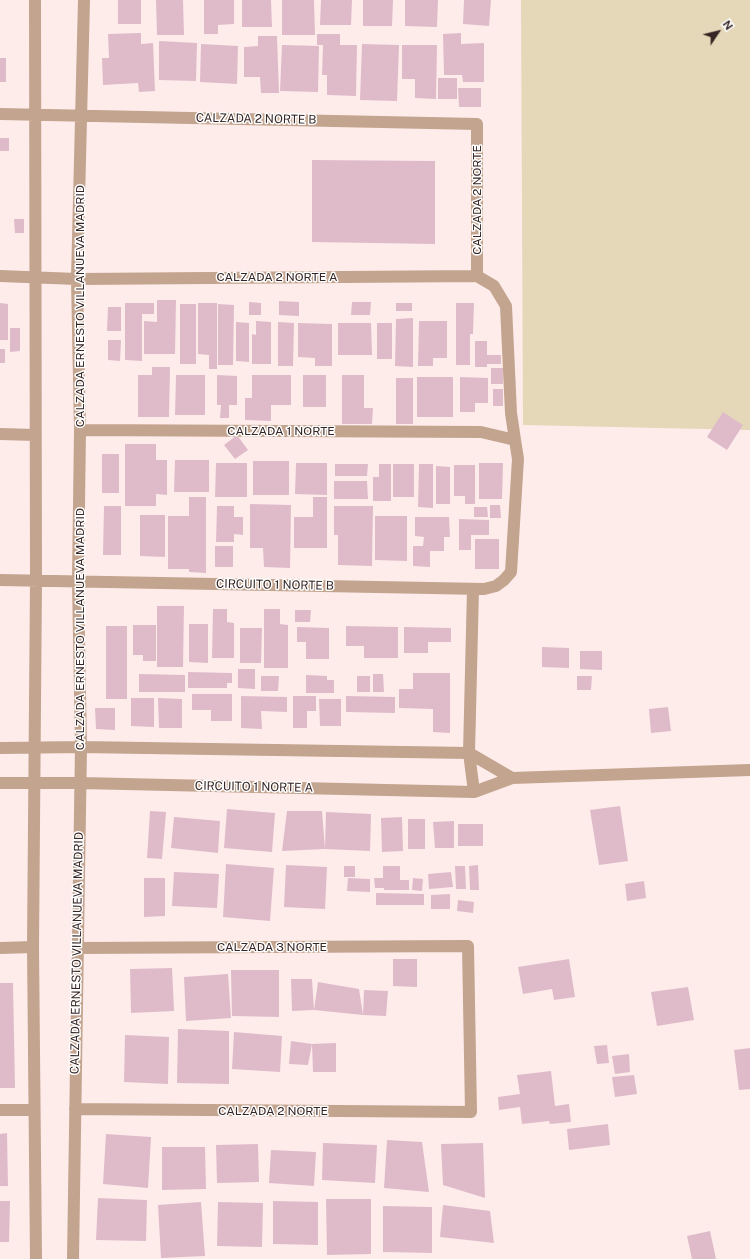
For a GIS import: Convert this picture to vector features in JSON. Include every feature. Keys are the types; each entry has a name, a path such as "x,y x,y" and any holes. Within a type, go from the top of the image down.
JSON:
{"street":[{"path":"35,0 36,580 33,947 36,1259"},
{"name":"CALZADA ERNESTO VILLANUEVA MADRID","path":"73,1259 74,1109 81,783 78,581 80,430 77,279 84,0"},
{"name":"CALZADA 2 NORTE B","path":"0,114 35,113 477,124"},
{"name":"CALZADA 2 NORTE","path":"477,124 477,276"},
{"name":"CALZADA 2 NORTE A","path":"0,276 36,276 77,279 477,276"},
{"name":"CIRCUITO 1 NORTE B","path":"0,580 473,589 484,589 496,586 511,572 518,459 511,413 506,306 494,286 477,276"},
{"name":"CALZADA 1 NORTE","path":"80,430 481,432 514,440"},
{"path":"0,434 35,435"},
{"path":"473,589 469,753 474,792 512,778 750,770"},
{"path":"0,748 81,747 469,753 512,778"},
{"name":"CIRCUITO 1 NORTE A","path":"0,783 81,783 474,792"},
{"name":"CALZADA 3 NORTE","path":"77,948 468,946 471,1112"},
{"path":"0,948 33,947"},
{"name":"CALZADA 2 NORTE","path":"74,1109 471,1112"},
{"path":"0,1110 34,1110"}],"shaded area":[{"path":"521,0 750,0 750,430 523,425"}],"building":[{"path":"118,0 141,0 141,24 118,24"},
{"path":"156,0 183,0 184,35 157,35"},
{"path":"204,0 234,0 234,24 218,25 218,34 204,34"},
{"path":"242,0 271,0 272,27 242,27"},
{"path":"282,0 314,0 315,35 282,35"},
{"path":"321,0 352,0 351,25 320,25"},
{"path":"363,0 393,0 392,26 363,26"},
{"path":"405,0 438,0 437,27 405,26"},
{"path":"464,0 491,0 489,26 463,24"},
{"path":"141,33 141,44 153,43 155,91 139,92 138,83 103,85 102,58 109,58 108,34"},
{"path":"461,33 461,44 484,43 484,82 463,82 462,75 444,75 443,34"},
{"path":"317,34 340,34 340,45 357,45 356,96 327,95 327,75 322,75 323,45 317,45"},
{"path":"258,36 277,36 279,93 261,93 260,77 244,77 244,47 258,46"},
{"path":"159,41 197,43 196,81 159,80"},
{"path":"201,44 238,46 237,84 200,82"},
{"path":"362,44 399,45 397,101 360,100"},
{"path":"282,45 319,46 318,92 280,91"},
{"path":"402,45 437,45 436,99 415,98 415,79 402,79"},
{"path":"0,58 6,58 6,82 0,82"},
{"path":"438,78 457,78 457,99 438,99"},
{"path":"458,88 481,88 481,107 459,107"},
{"path":"0,138 9,138 9,151 0,151"},
{"path":"312,160 435,161 435,244 312,242"},
{"path":"14,219 24,219 24,233 15,233"},
{"path":"157,300 176,300 175,354 144,354 144,321 157,322"},
{"path":"279,301 299,302 299,316 279,315"},
{"path":"249,302 261,303 261,315 249,315"},
{"path":"352,302 371,302 370,315 351,315"},
{"path":"0,303 8,304 8,340 0,340"},
{"path":"125,303 154,303 154,314 142,314 142,361 125,360"},
{"path":"198,303 217,303 217,369 209,369 209,355 198,354"},
{"path":"396,303 412,303 412,311 396,311"},
{"path":"456,303 474,303 473,334 470,334 470,365 456,365"},
{"path":"180,304 196,304 196,364 180,364"},
{"path":"218,304 234,305 233,365 218,365"},
{"path":"108,307 121,307 121,331 107,331"},
{"path":"413,318 413,367 395,366 396,319"},
{"path":"256,321 271,322 271,364 252,364 252,334 256,335"},
{"path":"419,321 447,321 447,358 433,358 433,366 418,366"},
{"path":"236,322 249,323 249,362 236,361"},
{"path":"278,322 294,323 293,366 278,366"},
{"path":"298,323 332,324 332,366 315,366 315,358 298,357"},
{"path":"338,323 371,323 372,355 338,355"},
{"path":"377,323 392,323 392,359 377,359"},
{"path":"10,328 20,328 20,351 10,352"},
{"path":"108,340 121,340 120,361 108,360"},
{"path":"475,341 487,341 487,355 501,355 501,364 487,364 487,367 475,367"},
{"path":"0,349 5,349 5,363 0,363"},
{"path":"152,367 170,367 169,417 138,417 138,375 152,375"},
{"path":"491,368 503,368 503,384 491,384"},
{"path":"176,375 205,375 205,415 175,415"},
{"path":"217,375 237,376 237,405 229,405 229,418 220,418 221,405 217,405"},
{"path":"252,375 291,375 291,405 271,405 271,421 245,420 245,398 252,398"},
{"path":"303,375 326,375 326,407 303,407"},
{"path":"342,375 364,375 364,408 373,408 372,424 342,424"},
{"path":"417,377 453,377 453,417 417,417"},
{"path":"460,377 488,378 488,403 475,403 475,412 460,412"},
{"path":"396,378 413,378 413,424 396,424"},
{"path":"493,389 503,389 503,406 493,406"},
{"path":"723,412 743,425 727,450 707,437"},
{"path":"237,435 248,450 235,459 224,445"},
{"path":"125,444 156,444 156,460 167,460 167,495 156,494 156,506 125,506"},
{"path":"102,454 119,454 119,493 102,493"},
{"path":"175,460 209,460 209,492 174,492"},
{"path":"253,461 289,461 289,495 253,495"},
{"path":"216,463 247,463 247,497 215,497"},
{"path":"296,463 327,463 327,495 295,494"},
{"path":"479,463 503,463 502,499 479,499"},
{"path":"335,464 368,464 367,476 335,476"},
{"path":"379,464 391,464 391,501 373,501 373,477 379,477"},
{"path":"393,464 414,464 414,497 393,497"},
{"path":"419,464 433,464 433,508 418,507"},
{"path":"454,465 475,465 475,504 465,504 465,496 454,496"},
{"path":"436,466 450,467 450,504 436,504"},
{"path":"334,481 367,481 368,499 334,499"},
{"path":"189,497 206,497 206,573 189,572 189,569 168,569 168,516 189,516"},
{"path":"313,497 327,497 327,548 294,548 294,517 313,517"},
{"path":"250,504 291,505 290,568 264,567 263,548 250,548"},
{"path":"490,505 500,505 501,518 490,518"},
{"path":"104,506 121,506 121,555 103,555"},
{"path":"217,506 234,506 234,517 243,517 243,535 234,534 234,542 216,542"},
{"path":"334,506 373,506 372,566 338,565 338,535 334,535"},
{"path":"474,507 487,507 488,517 474,517"},
{"path":"140,515 165,515 165,557 140,556"},
{"path":"375,516 407,516 407,561 375,560"},
{"path":"415,517 449,517 450,537 444,537 444,551 430,551 430,567 413,566 413,546 423,546 424,537 415,536"},
{"path":"459,519 489,520 489,535 471,535 471,550 459,550"},
{"path":"475,539 499,539 499,569 475,569"},
{"path":"215,546 233,546 233,567 215,567"},
{"path":"157,606 184,606 183,667 157,667"},
{"path":"213,609 227,609 227,622 234,623 234,658 212,658"},
{"path":"264,609 280,609 280,624 288,625 288,668 264,668"},
{"path":"295,610 311,610 310,622 295,622"},
{"path":"189,624 208,624 208,663 189,662"},
{"path":"133,625 156,625 156,661 143,661 143,655 133,655"},
{"path":"106,626 127,626 127,699 106,699"},
{"path":"346,626 398,627 398,658 364,658 364,646 346,646"},
{"path":"297,627 329,628 329,659 306,659 306,642 297,642"},
{"path":"404,627 451,628 451,642 428,642 428,653 404,653"},
{"path":"240,628 262,628 261,663 240,663"},
{"path":"542,647 569,648 569,668 542,667"},
{"path":"580,651 602,651 602,670 580,669"},
{"path":"238,669 255,669 255,689 238,688"},
{"path":"188,672 232,673 232,683 227,683 227,688 188,688"},
{"path":"413,673 450,673 450,733 433,732 433,709 399,708 399,689 413,689"},
{"path":"139,674 185,675 185,692 139,692"},
{"path":"373,674 383,674 384,692 373,692"},
{"path":"306,675 327,676 327,680 334,680 334,693 306,693"},
{"path":"261,676 279,676 278,691 261,691"},
{"path":"357,676 370,676 370,692 357,692"},
{"path":"577,676 592,676 591,690 577,690"},
{"path":"192,694 232,694 232,721 211,721 211,710 192,710"},
{"path":"241,696 287,697 287,712 261,711 262,729 241,728"},
{"path":"293,696 316,696 316,711 307,711 307,728 293,728"},
{"path":"346,696 395,697 395,713 346,712"},
{"path":"131,698 154,698 154,727 131,726"},
{"path":"158,698 182,699 182,728 159,728"},
{"path":"319,699 341,699 341,726 320,726"},
{"path":"668,707 671,731 651,733 649,709"},
{"path":"95,708 115,708 115,730 96,729"},
{"path":"620,806 628,861 599,865 590,810"},
{"path":"227,809 275,813 272,852 224,848"},
{"path":"150,811 166,812 162,859 147,858"},
{"path":"287,811 322,811 325,849 282,851"},
{"path":"326,812 371,814 370,851 325,849"},
{"path":"174,817 220,821 218,853 171,848"},
{"path":"402,817 403,851 382,852 381,818"},
{"path":"408,819 425,819 425,849 408,849"},
{"path":"454,821 454,848 435,848 433,822"},
{"path":"458,824 483,824 483,846 458,846"},
{"path":"226,864 274,868 270,921 223,917"},
{"path":"286,865 327,867 325,909 284,907"},
{"path":"478,865 479,890 470,890 469,866"},
{"path":"344,866 355,866 355,877 344,877"},
{"path":"383,866 400,866 400,880 409,880 409,890 384,890 384,888 375,888 374,878 383,878"},
{"path":"455,866 465,866 466,889 456,889"},
{"path":"174,872 219,874 217,908 172,906"},
{"path":"451,872 453,887 429,889 428,874"},
{"path":"144,878 165,878 165,916 144,917"},
{"path":"348,878 370,879 370,892 347,891"},
{"path":"413,878 423,879 422,891 412,890"},
{"path":"644,881 646,898 627,901 625,884"},
{"path":"376,893 424,894 424,905 376,905"},
{"path":"450,894 450,909 431,909 431,895"},
{"path":"458,900 474,902 473,913 457,911"},
{"path":"393,959 417,959 417,987 393,986"},
{"path":"569,959 575,997 554,1000 552,989 523,994 518,967"},
{"path":"172,968 174,1011 131,1013 130,969"},
{"path":"231,970 279,970 279,1017 232,1016"},
{"path":"228,974 231,1018 186,1021 184,977"},
{"path":"291,979 312,979 314,1010 292,1011"},
{"path":"318,982 359,989 363,1015 314,1010"},
{"path":"0,983 13,983 15,1088 0,1088"},
{"path":"688,987 694,1020 657,1026 651,992"},
{"path":"364,990 388,991 386,1016 363,1015"},
{"path":"178,1029 229,1031 229,1084 177,1083"},
{"path":"234,1032 282,1036 280,1072 232,1069"},
{"path":"125,1035 169,1037 168,1084 124,1082"},
{"path":"291,1041 312,1044 308,1065 289,1064"},
{"path":"336,1043 336,1072 313,1072 312,1044"},
{"path":"607,1045 609,1063 597,1064 594,1046"},
{"path":"750,1048 750,1089 739,1090 734,1050"},
{"path":"629,1054 630,1072 615,1074 612,1056"},
{"path":"551,1071 555,1106 569,1104 571,1122 550,1124 549,1121 522,1124 520,1107 499,1110 498,1097 520,1094 517,1075"},
{"path":"634,1075 637,1094 615,1097 612,1077"},
{"path":"608,1124 610,1145 569,1150 567,1129"},
{"path":"7,1133 8,1186 0,1186 0,1134"},
{"path":"106,1134 151,1137 148,1188 103,1184"},
{"path":"387,1140 422,1142 429,1192 384,1188"},
{"path":"323,1143 377,1145 375,1183 322,1180"},
{"path":"483,1143 485,1198 443,1185 441,1144"},
{"path":"258,1144 259,1182 217,1183 216,1145"},
{"path":"162,1147 205,1147 206,1189 162,1190"},
{"path":"271,1150 316,1152 314,1186 269,1183"},
{"path":"98,1198 147,1200 146,1241 96,1240"},
{"path":"326,1199 371,1199 371,1254 327,1255"},
{"path":"0,1201 10,1201 9,1242 0,1242"},
{"path":"273,1201 318,1202 318,1245 273,1244"},
{"path":"201,1202 205,1256 161,1258 158,1205"},
{"path":"218,1202 263,1203 262,1247 217,1246"},
{"path":"443,1205 490,1211 494,1243 440,1237"},
{"path":"383,1206 432,1207 432,1253 383,1252"},
{"path":"710,1231 716,1259 692,1259 687,1236"}]}
